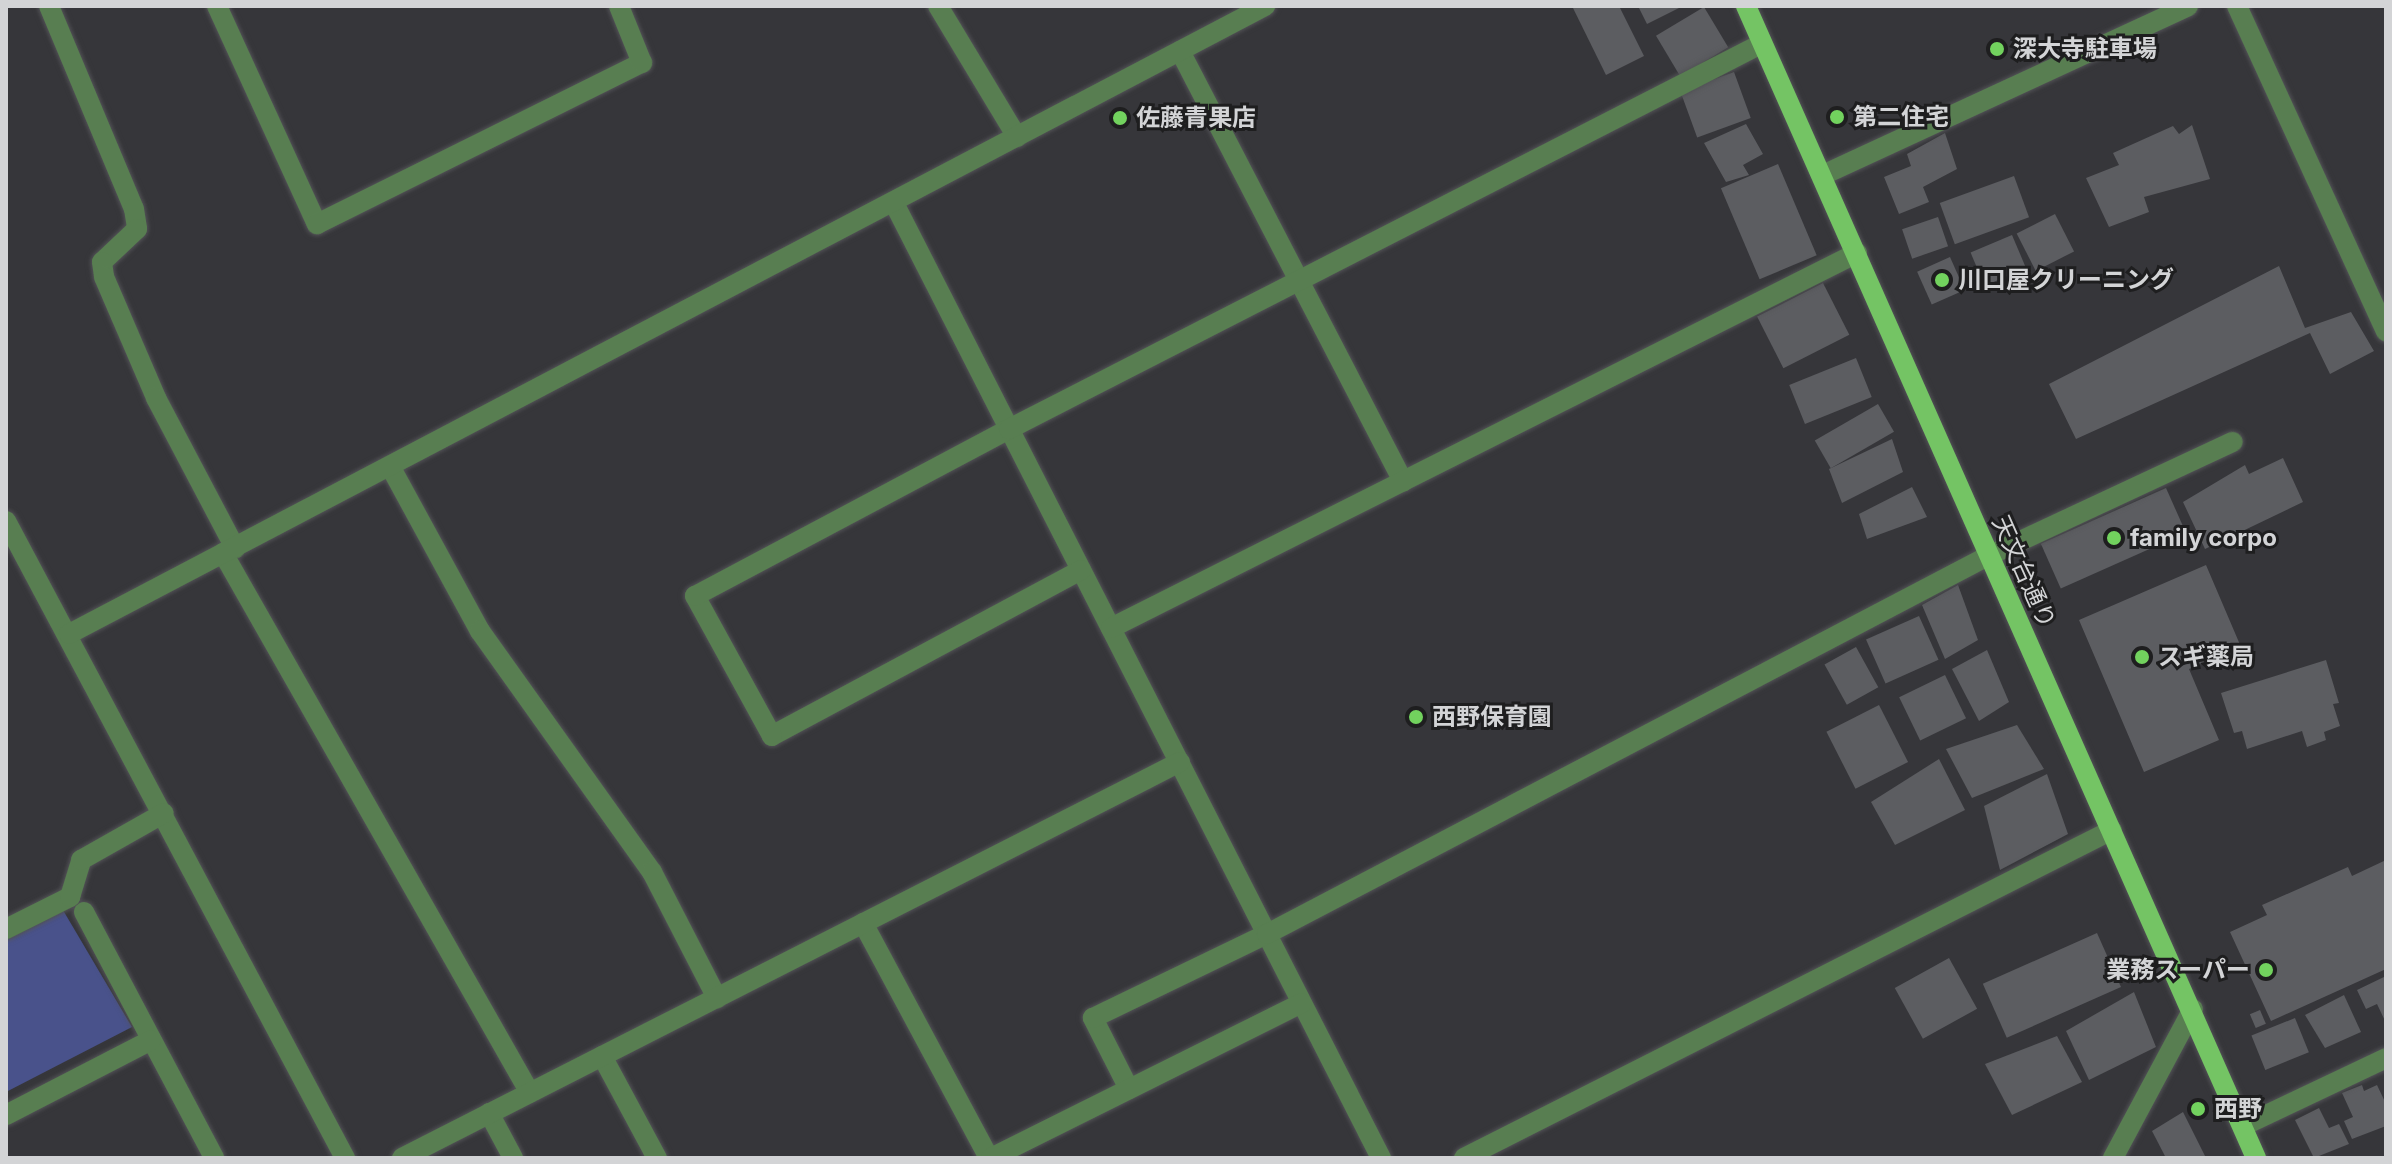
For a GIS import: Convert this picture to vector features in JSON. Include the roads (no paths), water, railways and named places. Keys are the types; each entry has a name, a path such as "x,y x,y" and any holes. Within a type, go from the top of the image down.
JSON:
{"main road":[{"name":"天文台通り","path":"1746,6 1823,175 1988,556 2193,1009 2256,1158"}],"street":[{"path":"49,6 134,209 137,229 102,262 104,277 156,398 229,550 530,1093"},
{"path":"217,6 317,224 642,63 619,6"},
{"path":"938,6 1017,137"},
{"path":"69,634 1265,6"},
{"path":"1823,175 2188,6"},
{"path":"2237,6 2386,332"},
{"path":"1081,570 772,736 695,596 1009,429 1761,44"},
{"path":"1180,51 1403,482"},
{"path":"894,203 1381,1158"},
{"path":"1111,628 1857,253"},
{"path":"1129,1089 1093,1018 1267,934 1988,556 2233,442"},
{"path":"390,466 480,631 652,872 717,998"},
{"path":"6,521 69,634 345,1158"},
{"path":"402,1158 1180,762"},
{"path":"6,929 70,897 81,860 164,813"},
{"path":"1464,1158 2112,830"},
{"path":"84,912 214,1158"},
{"path":"863,923 990,1158 1302,1003"},
{"path":"2113,1158 2193,1009"},
{"path":"6,1115 151,1040"},
{"path":"602,1056 657,1158"},
{"path":"2243,1126 2386,1058"},
{"path":"489,1113 513,1158"}],"place":[{"name":"深大寺駐車場","path":"1997,49"},
{"name":"第二住宅","path":"1837,117"},
{"name":"佐藤青果店","path":"1120,118"},
{"name":"川口屋クリーニング","path":"1942,280"},
{"name":"family corpo","path":"2114,538"},
{"name":"スギ薬局","path":"2142,657"},
{"name":"西野保育園","path":"1416,717"},
{"name":"業務スーパー","path":"2266,970"},
{"name":"西野","path":"2198,1109"}]}
